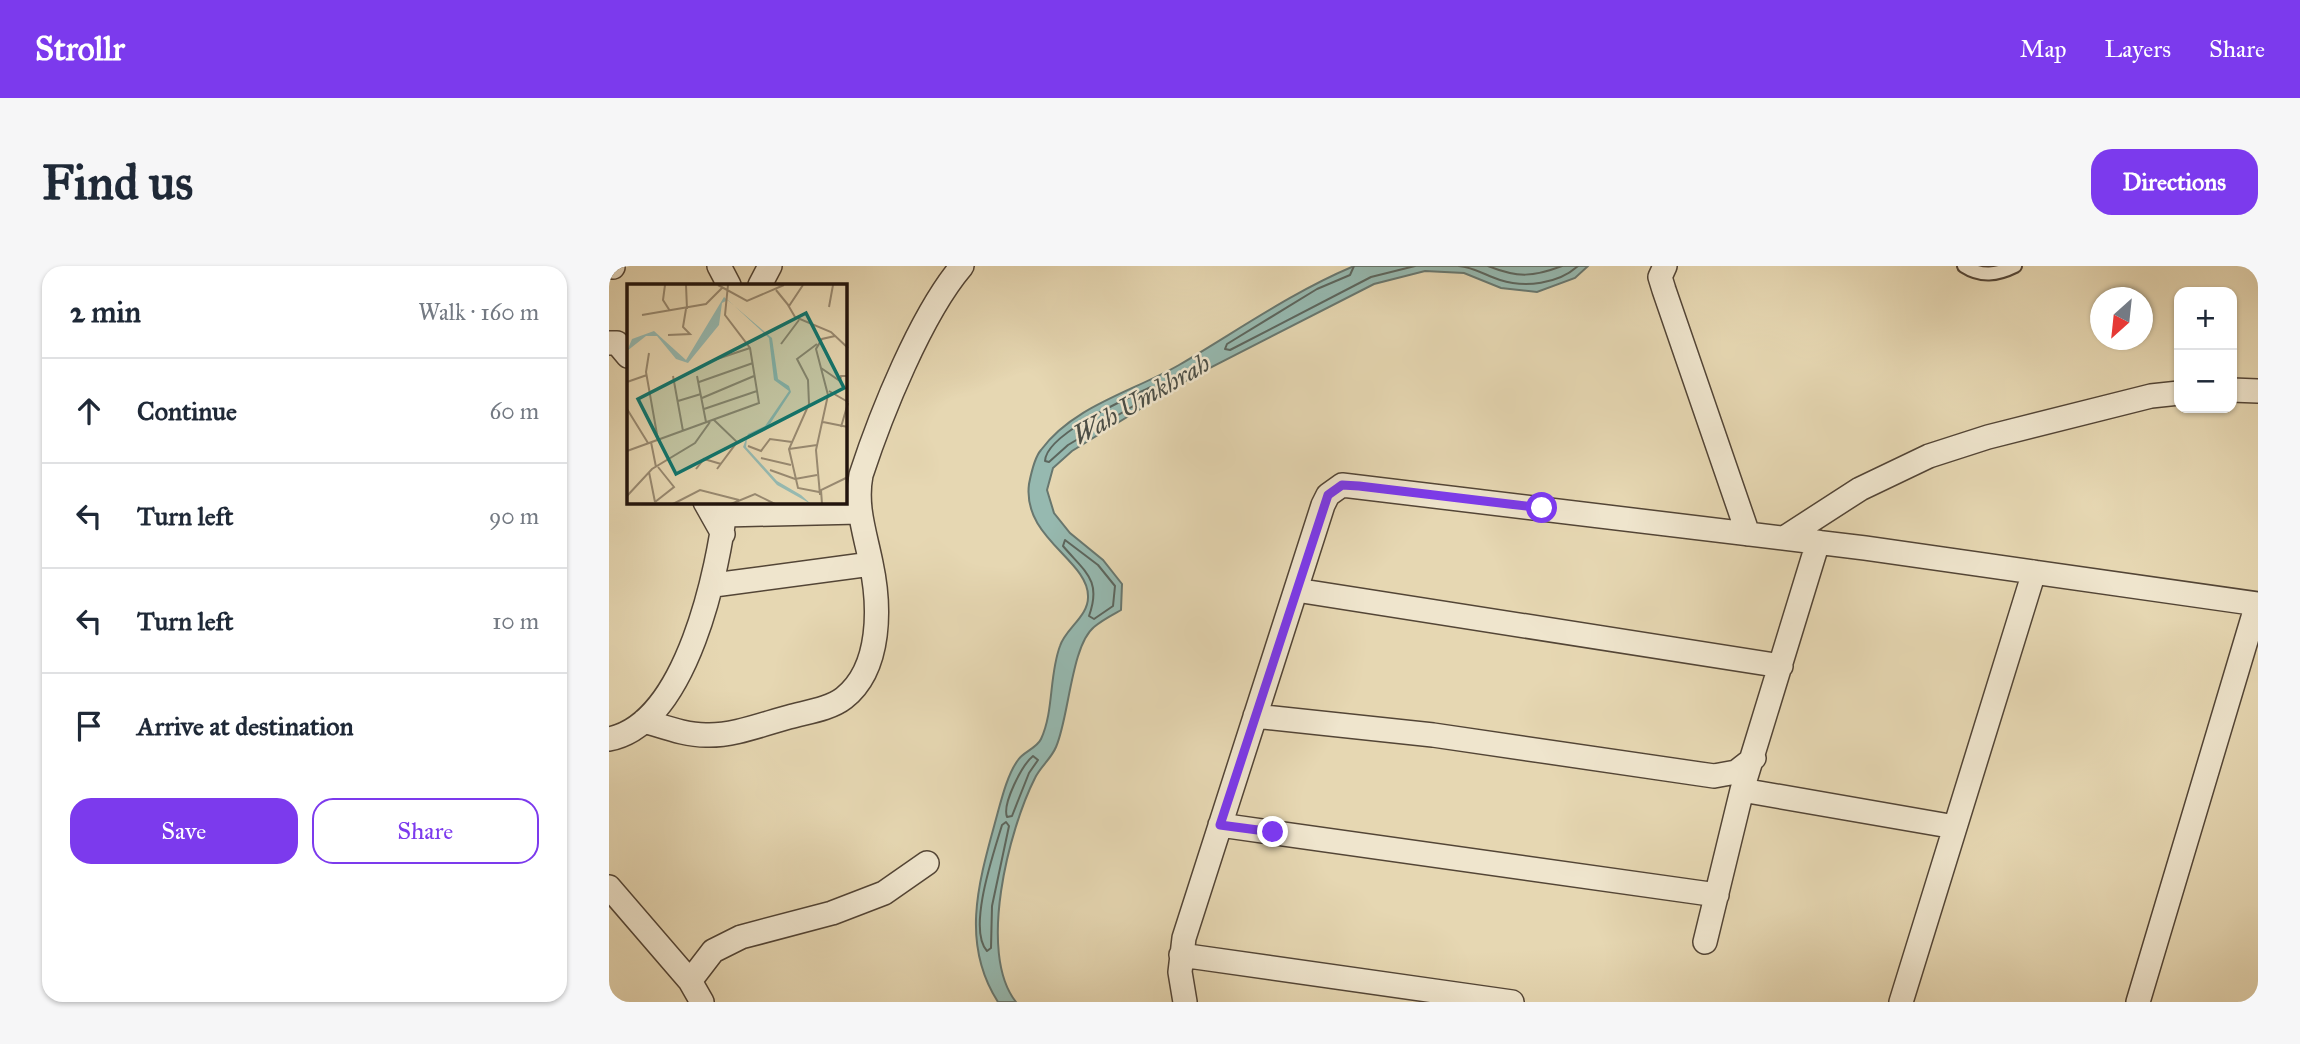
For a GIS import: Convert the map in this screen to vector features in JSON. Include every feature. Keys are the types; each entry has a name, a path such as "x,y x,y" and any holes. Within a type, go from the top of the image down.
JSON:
{"street":[{"path":"719,266 728,284"},
{"path":"761,284 770,266"},
{"path":"644,721 685,733 709,736 821,709 843,699 858,683 869,660 877,610 857,493 868,452 924,324 948,282 962,266"},
{"path":"1665,266 1660,277 1664,290 1748,534"},
{"path":"609,343 617,343 627,355"},
{"path":"2237,390 2258,391"},
{"path":"1784,538 1860,489 1929,456 1988,437 2151,396 2174,394"},
{"path":"1185,1002 1181,955 1220,825 1323,505 1328,495 1342,485 1818,542 2258,604 2138,1002"},
{"path":"609,738 633,730 644,721 671,687 691,648 714,585 719,513 859,512"},
{"path":"1705,942 1742,790 1818,542"},
{"path":"714,585 871,564"},
{"path":"1901,1002 2034,572"},
{"path":"1296,590 1781,666"},
{"path":"1255,716 1433,735 1714,776 1736,772 1754,758"},
{"path":"1742,790 1955,827"},
{"path":"1220,825 1717,895"},
{"path":"690,981 713,951 741,937 832,913 884,893 927,863"},
{"path":"609,887 690,981 702,1002"},
{"path":"1181,955 1512,1002"}],"lane":[{"path":"1964,266 1977,273 1992,275 2015,266"}],"water":[{"name":"Wah Umkhrah","path":"1354,266 1588,266 1575,278 1537,292 1501,288 1464,273 1425,271 1374,284 1192,377 1072,451 1053,468 1047,490 1054,513 1070,533 1103,560 1122,584 1121,610 1097,624 1086,636 1075,666 1056,747 1035,778 1016,828 1007,858 998,923 999,954 1005,980 1016,1002 998,1002 986,980 976,935 976,912 984,865 1000,804 1014,766 1020,757 1041,739 1045,728 1060,646 1085,610 1088,596 1078,571 1035,519 1030,503 1029,484 1036,457 1054,435 1087,411 1179,365 1287,300"}],"route":[{"path":"1273,832 1220,825 1328,495 1342,485 1359,486 1542,508"}]}
